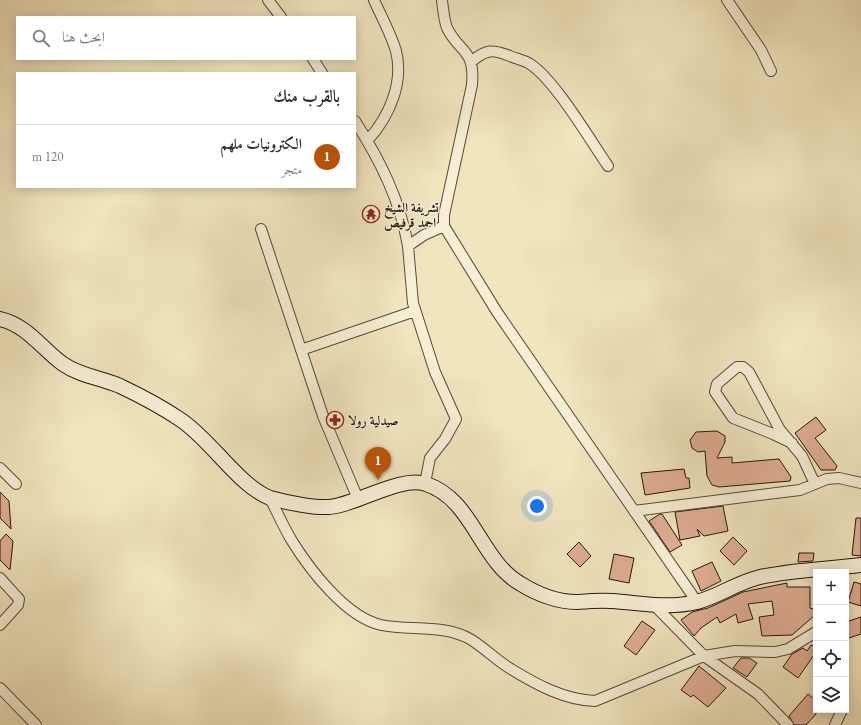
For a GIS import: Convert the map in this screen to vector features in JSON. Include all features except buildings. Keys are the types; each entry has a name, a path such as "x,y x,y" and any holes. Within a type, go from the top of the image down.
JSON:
{"street":[{"path":"268,0 280,16"},
{"path":"368,140 381,125 398,83 396,50 374,0"},
{"path":"442,0 447,26 465,50 471,62 473,71 472,85 444,216 444,226 497,312 697,602"},
{"path":"727,0 761,50 771,71"},
{"path":"471,62 480,54 488,51 499,52 530,64 554,87 608,166"},
{"path":"314,60 321,72"},
{"path":"356,122 368,140 395,196 404,220 408,246 410,287 415,311 435,372 456,420 445,439 430,458 425,483"},
{"path":"408,246 424,235 444,226"},
{"path":"261,229 323,416 358,499"},
{"path":"301,350 415,311"},
{"path":"0,319 10,321 24,329 64,365 84,374 119,386 180,419 198,432 245,480 262,495 270,498 328,507 391,488 414,483 425,483 450,500 463,513 507,574 520,584 558,600 575,602 600,600 655,606 678,606 697,602 758,577 788,572 813,571"},
{"path":"792,443 774,434 733,418 715,392 717,384 737,367 743,367 749,372 780,430 792,443 802,456 815,484"},
{"path":"0,468 16,484"},
{"path":"634,511 800,490 827,479 839,478 861,483"},
{"path":"270,498 291,541 307,564 334,594 354,612 381,625 456,633 470,639 511,669 559,694 579,701 595,701 704,656 735,651 775,652 788,649 813,634"},
{"path":"840,569 861,565"},
{"path":"0,578 19,599 18,605 0,625"},
{"path":"655,606 704,656 758,694 788,725"},
{"path":"0,688 36,725"},
{"path":"835,725 841,713"}],"place":[{"name":"تشريفة الشيخ احمد قرفيص","path":"371,214"},
{"name":"صيدلية رولا","path":"335,420"},
{"name":"الكترونيات ملهم","path":"378,480"}]}
